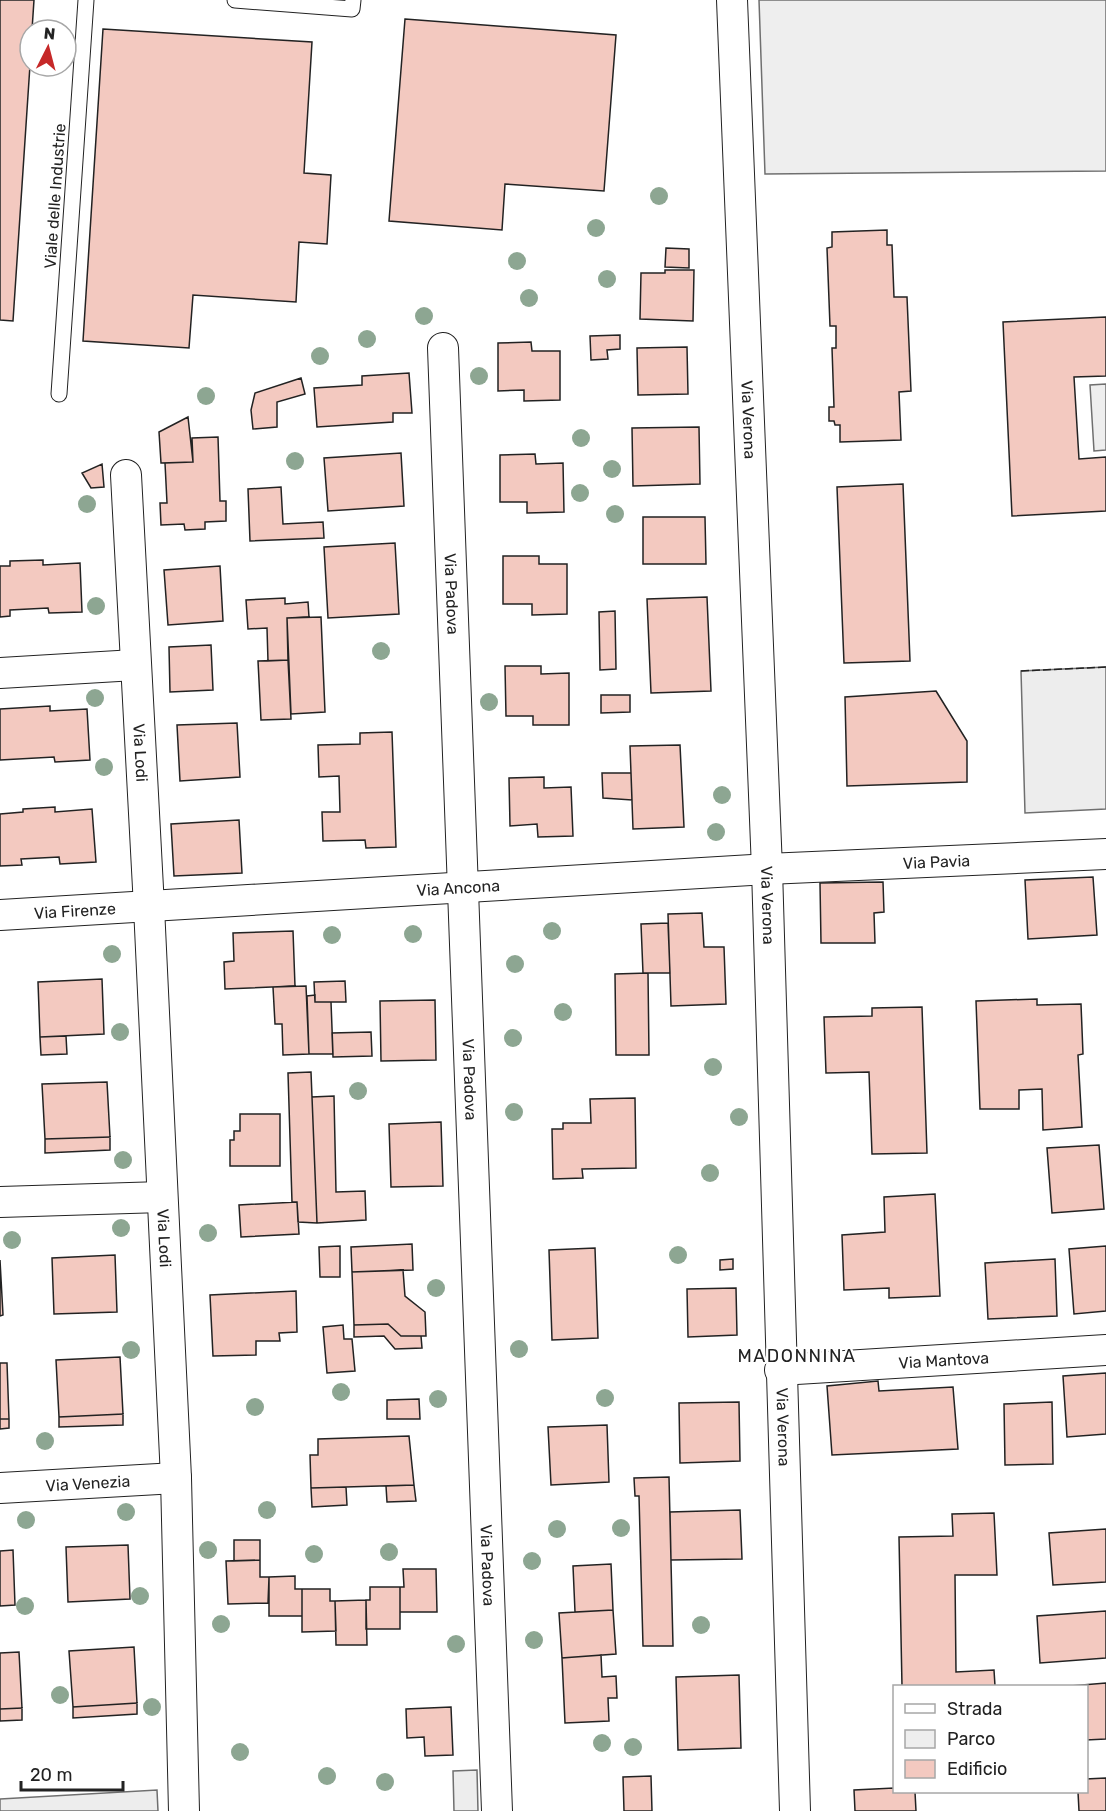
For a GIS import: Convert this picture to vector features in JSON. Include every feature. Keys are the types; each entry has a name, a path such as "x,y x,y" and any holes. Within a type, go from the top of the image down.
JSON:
{"street":[{"name":"Via Verona","path":"732,0 766,869 795,1811"},
{"name":"Via Padova","path":"443,348 497,1811"},
{"name":"Via Lodi","path":"126,476 176,1478 184,1811"},
{"path":"0,673 135,665"},
{"name":"Via Pavia","path":"766,869 1106,854"},
{"name":"Via Ancona","path":"149,907 766,869"},
{"name":"Via Firenze","path":"0,915 149,907"},
{"path":"0,1202 162,1197"},
{"name":"Via Mantova","path":"780,1370 1106,1350"},
{"name":"Via Venezia","path":"0,1488 176,1478"}],"lane":[{"name":"Viale delle Industrie","path":"59,394 86,0"},
{"path":"235,0 352,9 352,0"}],"green space":[{"path":"759,0 1106,0 1106,171 765,174"},
{"path":"1106,384 1106,450 1094,451 1090,385"}],"shaded area":[{"path":"1106,667 1106,809 1025,813 1021,671"},
{"path":"477,1770 478,1811 454,1811 453,1771"},
{"path":"157,1790 158,1811 0,1811 0,1799"}],"building":[{"path":"0,0 34,0 33,18 18,18 18,78 29,78 13,321 0,320"},
{"path":"405,19 616,35 604,191 505,184 502,230 389,221"},
{"path":"103,29 312,42 304,173 331,175 327,244 299,242 296,302 193,295 189,348 83,341"},
{"path":"887,230 887,245 892,245 894,297 907,297 911,391 899,392 901,440 840,442 840,425 829,421 829,407 834,407 832,348 836,348 836,326 830,326 827,248 832,247 832,232"},
{"path":"666,248 689,249 689,268 665,267"},
{"path":"665,270 694,270 693,321 640,319 641,273 665,273"},
{"path":"1106,317 1106,376 1074,377 1079,459 1106,457 1106,511 1012,516 1003,322"},
{"path":"620,335 620,349 607,350 608,359 591,360 590,336"},
{"path":"531,342 532,351 560,351 560,400 524,401 524,390 498,391 498,343"},
{"path":"687,347 688,394 638,395 637,348"},
{"path":"409,373 412,413 393,413 393,422 317,427 314,388 362,385 362,376"},
{"path":"301,378 305,394 277,402 277,427 253,429 251,410 255,393"},
{"path":"188,417 193,462 161,463 159,432"},
{"path":"699,427 700,484 633,486 632,428"},
{"path":"218,437 220,501 226,501 226,521 205,522 205,529 185,530 184,524 161,525 160,503 167,503 165,463 193,462 192,438"},
{"path":"401,453 404,506 328,511 324,458"},
{"path":"535,454 536,464 563,463 564,512 527,513 527,502 500,502 500,455"},
{"path":"102,464 104,487 91,488 82,473"},
{"path":"903,484 910,661 844,663 837,487"},
{"path":"281,487 283,524 323,522 324,538 250,541 248,489"},
{"path":"643,517 705,517 706,564 643,564"},
{"path":"395,543 399,614 328,618 324,547"},
{"path":"503,556 539,556 539,564 567,564 567,614 532,615 532,604 503,604"},
{"path":"43,560 43,565 80,563 82,612 49,613 48,608 10,610 10,616 0,617 0,566 10,566 10,561"},
{"path":"220,566 223,621 168,625 164,570"},
{"path":"707,597 711,691 651,693 647,599"},
{"path":"285,598 285,604 308,602 309,617 287,618 288,660 268,661 267,628 248,629 246,600"},
{"path":"615,611 616,669 600,670 599,612"},
{"path":"321,617 325,712 291,714 287,618"},
{"path":"211,645 213,690 170,692 169,647"},
{"path":"288,660 291,719 261,720 258,661"},
{"path":"505,666 541,666 541,674 569,673 569,725 533,725 533,716 506,716"},
{"path":"936,691 967,741 967,782 847,786 845,697"},
{"path":"601,695 630,695 630,712 601,713"},
{"path":"50,706 50,711 87,709 90,760 55,762 54,757 0,760 0,709"},
{"path":"237,723 240,777 180,781 177,725"},
{"path":"392,732 396,847 366,848 365,840 323,841 322,812 340,812 339,776 319,777 318,745 360,744 360,733"},
{"path":"680,745 684,827 633,829 630,746"},
{"path":"602,773 631,773 632,800 603,798"},
{"path":"544,777 544,788 571,787 573,836 538,837 537,824 510,826 509,778"},
{"path":"55,807 55,812 92,809 96,862 60,864 59,857 21,859 22,865 0,866 0,814 23,812 23,809"},
{"path":"239,820 242,873 174,876 171,824"},
{"path":"1093,877 1097,935 1028,939 1025,880"},
{"path":"883,882 884,912 874,913 875,943 821,943 820,883"},
{"path":"702,913 704,947 724,947 726,1004 671,1006 668,914"},
{"path":"668,923 670,973 643,973 641,924"},
{"path":"293,931 295,986 225,989 224,962 234,961 233,933"},
{"path":"648,973 649,1055 616,1055 615,974"},
{"path":"102,979 104,1034 40,1037 38,982"},
{"path":"345,981 346,1002 315,1002 314,982"},
{"path":"306,986 309,1054 283,1055 282,1024 275,1024 273,987"},
{"path":"315,995 315,1002 331,1002 333,1054 309,1054 307,996"},
{"path":"1037,999 1037,1005 1081,1004 1083,1054 1078,1055 1082,1127 1043,1130 1042,1089 1019,1090 1019,1109 980,1109 976,1001"},
{"path":"435,1000 436,1060 381,1061 380,1001"},
{"path":"922,1007 927,1153 872,1154 869,1072 826,1073 824,1017 872,1016 872,1008"},
{"path":"371,1032 372,1056 333,1057 332,1033"},
{"path":"66,1036 67,1054 41,1055 40,1037"},
{"path":"311,1072 317,1223 298,1222 297,1202 292,1202 288,1073"},
{"path":"107,1082 110,1137 45,1139 42,1084"},
{"path":"334,1096 336,1192 365,1191 366,1220 317,1223 312,1097"},
{"path":"635,1098 636,1168 582,1169 583,1178 553,1179 552,1129 563,1129 563,1123 591,1123 590,1099"},
{"path":"240,1114 280,1114 280,1166 230,1166 230,1140 234,1140 234,1131 240,1131"},
{"path":"441,1122 443,1186 391,1187 389,1124"},
{"path":"110,1137 110,1150 45,1153 45,1139"},
{"path":"1099,1145 1104,1209 1052,1213 1047,1148"},
{"path":"935,1194 940,1296 889,1298 889,1288 844,1290 842,1235 885,1232 884,1197"},
{"path":"297,1202 299,1234 241,1237 239,1205"},
{"path":"412,1244 413,1270 352,1272 351,1247"},
{"path":"340,1246 340,1277 320,1277 319,1247"},
{"path":"1106,1246 1106,1311 1074,1314 1069,1249"},
{"path":"595,1248 598,1338 552,1340 549,1250"},
{"path":"115,1255 117,1312 54,1314 52,1258"},
{"path":"733,1259 733,1269 720,1270 720,1260"},
{"path":"1055,1259 1057,1316 988,1319 985,1263"},
{"path":"0,1260 3,1315 0,1316"},
{"path":"403,1270 405,1296 425,1312 426,1336 401,1336 388,1324 354,1325 352,1272"},
{"path":"736,1288 737,1335 688,1337 687,1289"},
{"path":"296,1291 297,1332 279,1333 280,1341 256,1341 256,1355 213,1356 210,1295"},
{"path":"388,1324 401,1336 421,1336 422,1348 395,1349 384,1336 354,1337 354,1325"},
{"path":"343,1325 344,1339 352,1339 355,1371 327,1373 323,1327"},
{"path":"120,1357 123,1414 59,1417 56,1360"},
{"path":"0,1363 7,1363 9,1419 0,1419"},
{"path":"1106,1373 1106,1434 1067,1437 1063,1376"},
{"path":"878,1381 879,1391 953,1387 958,1449 832,1455 827,1386"},
{"path":"419,1399 420,1419 387,1419 387,1400"},
{"path":"739,1402 740,1461 680,1463 679,1403"},
{"path":"1052,1402 1053,1464 1005,1465 1004,1404"},
{"path":"123,1414 123,1425 59,1427 59,1417"},
{"path":"0,1419 9,1419 9,1428 0,1429"},
{"path":"607,1425 609,1482 551,1485 548,1427"},
{"path":"409,1436 414,1485 311,1488 310,1455 318,1455 318,1439"},
{"path":"669,1477 673,1646 643,1646 639,1496 635,1496 634,1478"},
{"path":"414,1485 416,1501 387,1502 386,1486"},
{"path":"346,1487 347,1505 312,1507 311,1488"},
{"path":"740,1510 742,1559 671,1560 670,1512"},
{"path":"994,1513 997,1575 955,1575 956,1672 994,1670 995,1685 902,1685 899,1537 953,1536 952,1514"},
{"path":"1106,1529 1106,1582 1053,1585 1049,1533"},
{"path":"234,1540 260,1540 260,1560 234,1561"},
{"path":"128,1545 130,1599 68,1602 66,1547"},
{"path":"13,1550 15,1605 0,1606 0,1551"},
{"path":"260,1560 260,1577 269,1577 268,1603 228,1604 226,1561"},
{"path":"611,1564 613,1610 575,1612 573,1566"},
{"path":"403,1569 436,1569 437,1612 400,1612 400,1587 404,1587"},
{"path":"295,1576 295,1589 302,1589 302,1616 269,1616 269,1577"},
{"path":"370,1587 400,1587 400,1629 366,1629 366,1600 370,1600"},
{"path":"302,1589 330,1589 330,1601 335,1601 336,1631 302,1632"},
{"path":"366,1600 367,1645 336,1645 335,1601"},
{"path":"613,1610 616,1654 562,1658 559,1613"},
{"path":"1106,1611 1106,1658 1040,1663 1037,1616"},
{"path":"134,1647 137,1703 73,1707 69,1651"},
{"path":"19,1652 22,1708 0,1709 0,1653"},
{"path":"601,1655 602,1677 616,1676 617,1698 608,1698 609,1721 565,1723 562,1658"},
{"path":"739,1675 741,1748 678,1750 676,1677"},
{"path":"1106,1683 1106,1739 1088,1740 1088,1685 1082,1685"},
{"path":"137,1703 137,1714 73,1718 73,1707"},
{"path":"451,1707 453,1755 425,1756 424,1737 407,1738 406,1709"},
{"path":"22,1708 22,1720 0,1721 0,1709"},
{"path":"651,1776 652,1811 624,1811 623,1777"},
{"path":"1106,1778 1106,1811 1079,1811 1078,1793 1088,1793 1088,1779"},
{"path":"893,1788 893,1793 915,1793 916,1811 855,1811 854,1790"}],"fence":[{"path":"1021,671 1106,667"}],"district":[{"name":"MADONNINA","path":"797,1356"}]}
